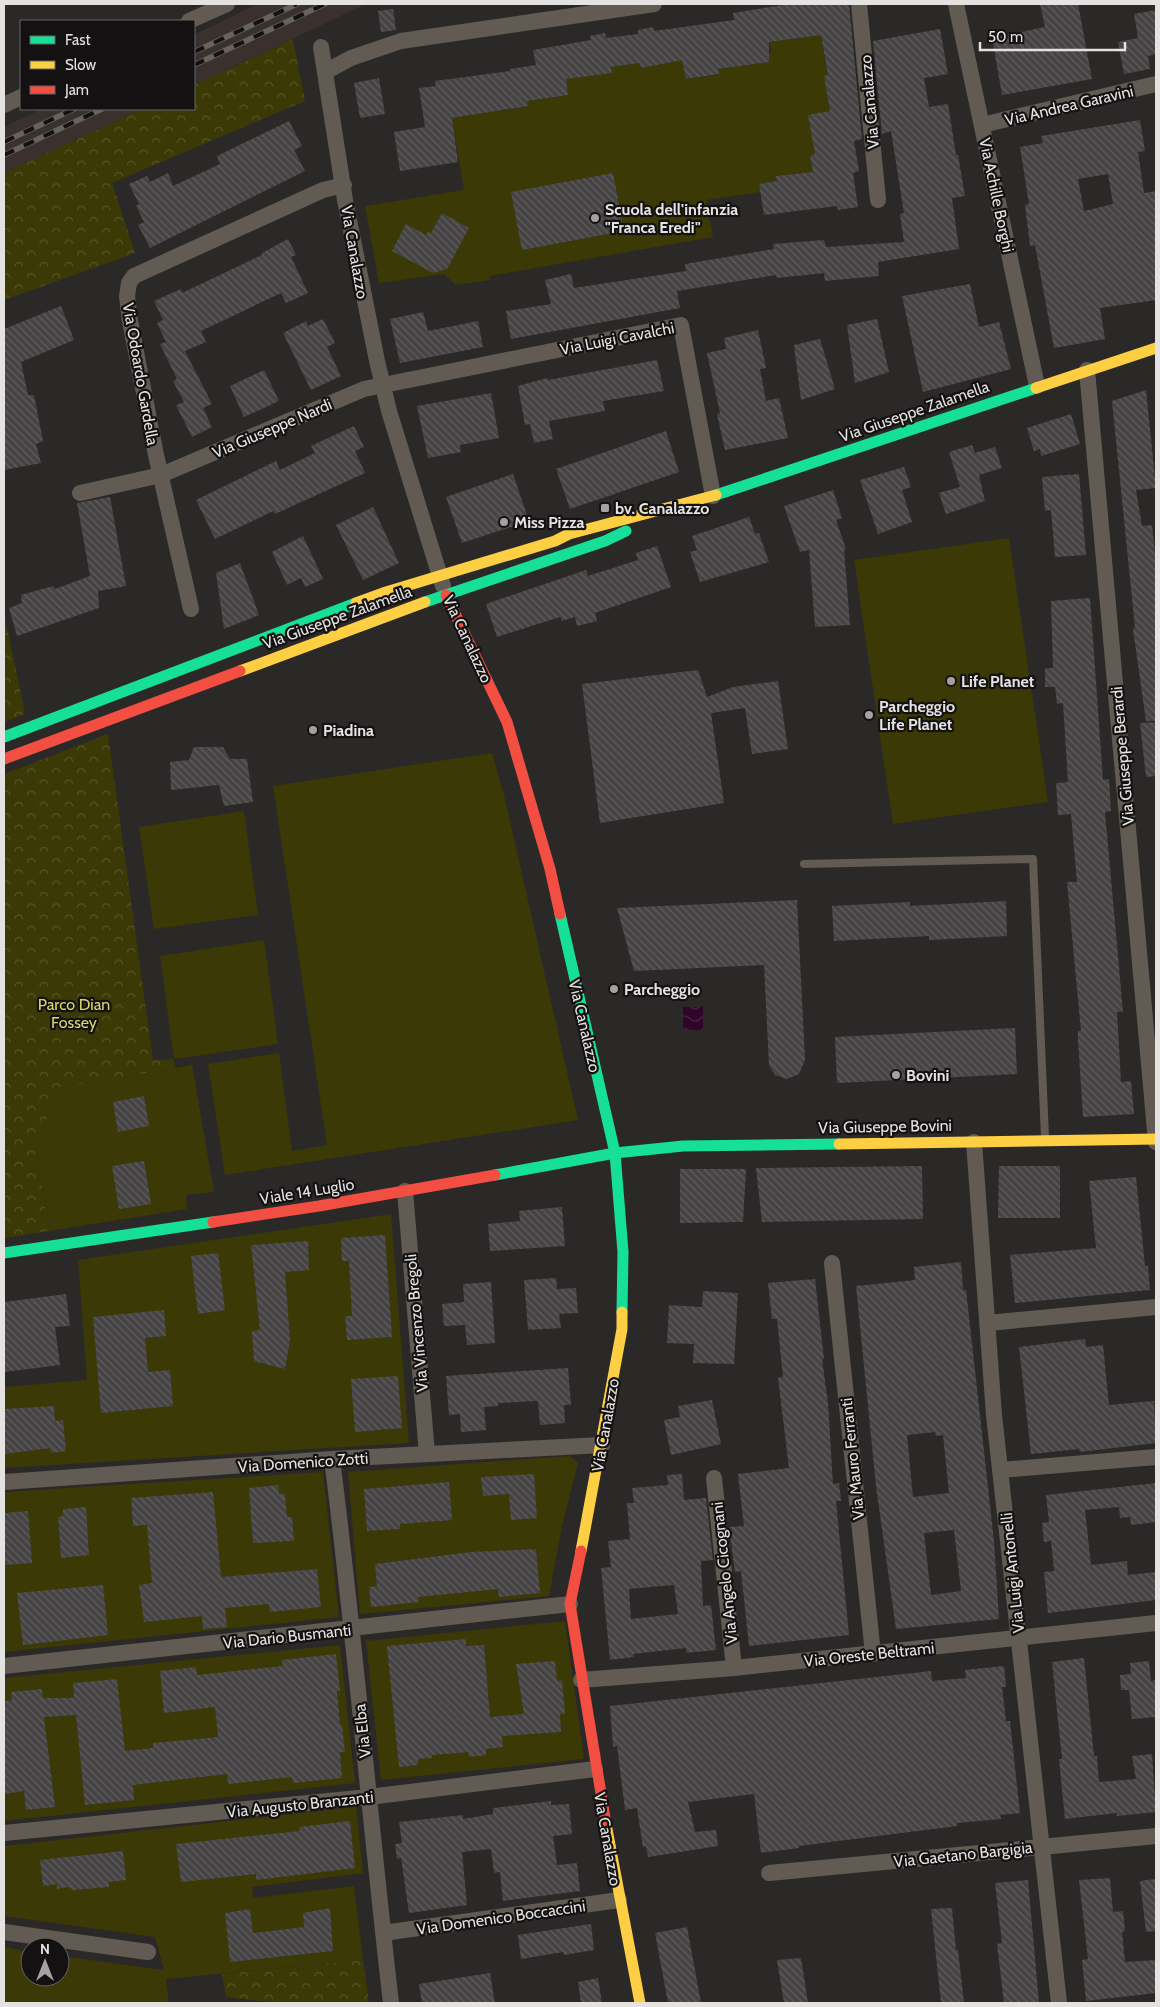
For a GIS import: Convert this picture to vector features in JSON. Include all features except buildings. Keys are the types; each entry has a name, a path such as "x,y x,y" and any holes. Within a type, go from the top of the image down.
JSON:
{"street":[{"path":"190,20 227,4"},
{"path":"326,72 350,58 401,41 654,4"},
{"name":"Via Canalazzo","path":"859,4 878,200"},
{"name":"Via Achille Borghi","path":"956,4 1037,386"},
{"name":"Via Canalazzo","path":"321,47 363,296 389,411 435,558 434,578 446,595 508,722 550,869 615,1153 623,1252 622,1329 602,1445 570,1604 595,1769 640,2003"},
{"name":"Via Andrea Garavini","path":"982,126 1156,84"},
{"path":"4,105 20,98"},
{"name":"Via Odoardo Gardella","path":"191,609 161,475 130,321 127,296 129,283 134,276 323,190 344,185"},
{"name":"Via Luigi Cavalchi","path":"384,385 681,324 713,496"},
{"name":"Via Giuseppe Zalamella","path":"4,737 69,714 386,592 555,541 569,534 682,506 1037,386 1156,348"},
{"name":"Via Giuseppe Berardi","path":"1087,370 1156,1140"},
{"name":"Via Giuseppe Nardi","path":"80,493 161,475 364,389 384,385"},
{"name":"Via Giuseppe Zalamella","path":"4,759 286,653 446,595 605,541 682,506"},
{"path":"435,558 441,565 456,563 522,543 569,534"},
{"path":"286,653 296,643 311,635 416,594 434,578"},
{"name":"Via Giuseppe Zalamella","path":"4,747 43,731 69,714"},
{"name":"Via Giuseppe Bovini","path":"615,1153 683,1146 1156,1140"},
{"name":"Via Luigi Antonelli","path":"974,1142 994,1415 1059,2003"},
{"name":"Viale 14 Luglio","path":"4,1253 405,1191 615,1153"},
{"name":"Via Vincenzo Bregoli","path":"405,1191 427,1454"},
{"name":"Via Mauro Ferranti","path":"832,1263 873,1654"},
{"path":"988,1323 1156,1307"},
{"name":"Via Domenico Zotti","path":"4,1482 332,1459 602,1445"},
{"path":"1000,1470 1156,1457"},
{"name":"Via Elba","path":"332,1459 352,1628 391,2003"},
{"name":"Via Angelo Cicognani","path":"714,1478 734,1668"},
{"name":"Via Dario Busmanti","path":"4,1666 570,1604"},
{"name":"Via Oreste Beltrami","path":"581,1680 734,1668 1156,1623"},
{"name":"Via Augusto Branzanti","path":"4,1833 369,1797 595,1769"},
{"name":"Via Gaetano Bargigia","path":"769,1872 1156,1836"},
{"name":"Via Domenico Boccaccini","path":"383,1933 619,1900"},
{"path":"4,1932 148,1952"}],"lane":[{"path":"804,864 1033,859 1046,1142"}],"shaded area":[{"path":"257,4 366,4 195,85 195,35"},
{"path":"40,110 140,110 4,173 4,127"}],"green space":[{"path":"820,31 828,75 825,77 828,100 833,111 815,154 810,156 814,175 801,173 776,176 777,181 759,184 761,192 706,200 713,237 490,276 490,280 456,285 444,274 379,283 365,206 464,190 452,118 473,115 473,111 500,107 501,111 528,106 527,101 568,95 565,73 612,73 611,67 639,63 641,68 682,56 686,79 718,75 718,69 769,62 767,53 771,52 769,38 795,39"},
{"path":"293,39 305,101 112,183 135,253 4,300 4,173 140,110 195,110 195,85"},
{"name":"Life Planet","path":"1009,538 1048,802 893,824 854,560"},
{"path":"4,613 25,714 4,722"},
{"name":"Parco Dian Fossey","path":"108,734 153,1060 174,1059 175,1068 58,1088 36,1152 49,1231 4,1238 4,774"},
{"path":"492,753 504,795 578,1120 225,1175 208,1064 279,1053 292,1151 327,1145 273,786"},
{"path":"244,811 258,915 154,929 139,827"},
{"path":"264,940 278,1044 174,1059 160,956"},
{"path":"192,1065 214,1192 186,1195 187,1209 49,1231 36,1152 58,1088"},
{"path":"391,1214 409,1443 4,1468 4,1387 87,1380 78,1260"},
{"path":"570,1456 578,1463 562,1526 549,1596 360,1614 348,1472"},
{"path":"323,1472 339,1617 4,1652 4,1492"},
{"path":"565,1621 584,1759 381,1780 366,1641"},
{"path":"340,1645 355,1783 4,1821 4,1678"},
{"path":"356,1807 363,1873 252,1887 253,1898 354,1886 363,1960 166,1979 169,2003 4,2003 4,1947 20,1950 20,1987 70,1987 70,1957 164,1970 155,1937 4,1916 4,1846"},
{"path":"363,1960 369,2003 281,2003 226,1997 222,1974"}],"water":[{"path":"683,1007 703,1007 703,1030 683,1030"}],"railway":[{"path":"195,52 297,4"},
{"path":"195,65 325,4"},
{"path":"4,142 72,110"},
{"path":"4,155 100,110"}],"traffic: fast":[{"path":"716,495 1036,388"},
{"path":"425,602 605,541 626,531"},
{"path":"4,737 356,603"},
{"path":"560,914 615,1153 623,1252 622,1312"},
{"path":"495,1175 615,1153 683,1146 839,1144"},
{"path":"4,1253 213,1222"}],"traffic: slow":[{"path":"1036,388 1156,348"},
{"path":"356,603 386,592 555,541 569,534 716,495"},
{"path":"240,671 425,602"},
{"path":"839,1144 1156,1139"},
{"path":"581,1551 622,1329 622,1312"},
{"path":"606,1824 640,2003"}],"traffic: jam":[{"path":"446,595 507,722 550,869 560,914"},
{"path":"4,759 240,671"},
{"path":"213,1222 319,1206 495,1175"},
{"path":"581,1551 570,1604 606,1824"}],"place":[{"name":"Scuola dell'infanzia \"Franca Eredi\"","path":"595,218"},
{"name":"bv. Canalazzo","path":"605,508"},
{"name":"Miss Pizza","path":"504,522"},
{"name":"Life Planet","path":"951,681"},
{"name":"Parcheggio Life Planet","path":"869,715"},
{"name":"Piadina","path":"313,730"},
{"name":"Parcheggio","path":"614,989"},
{"name":"Bovini","path":"896,1075"}]}
